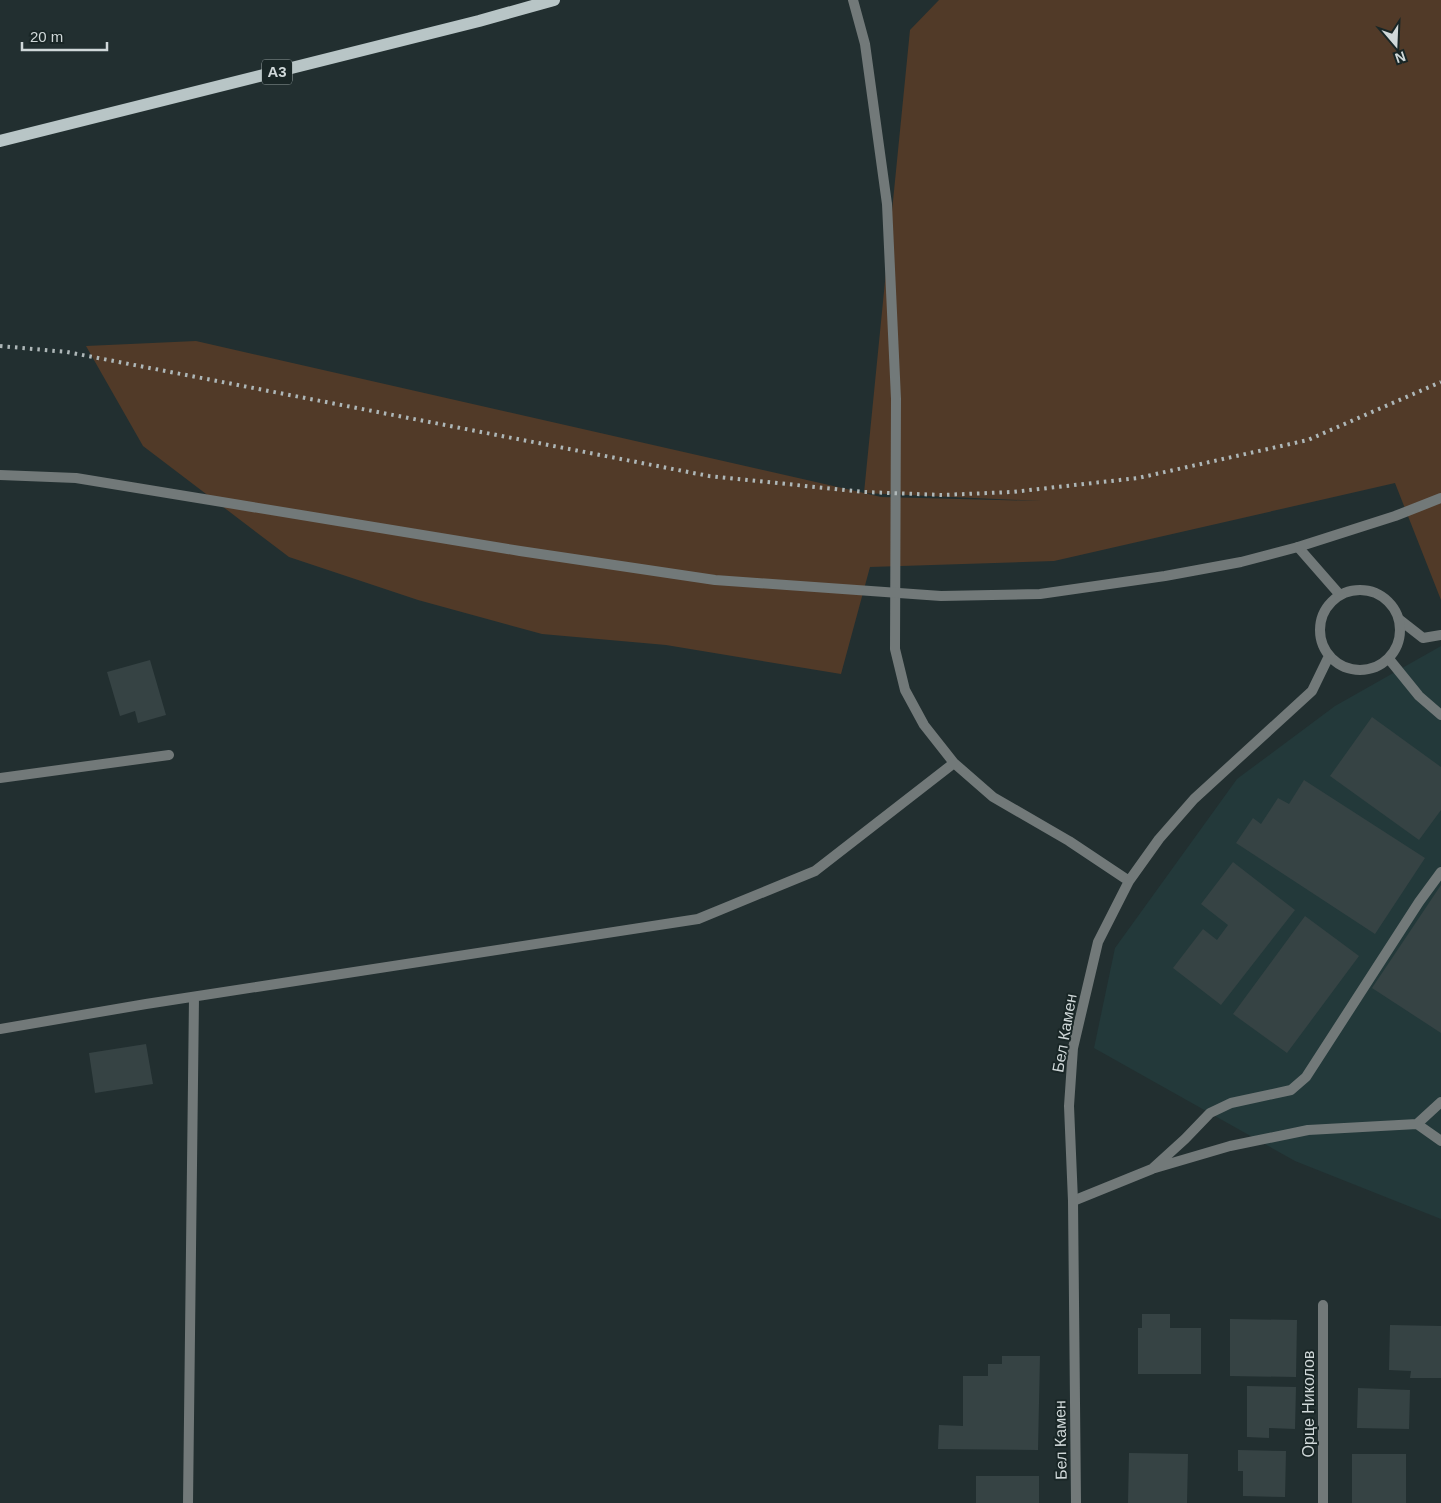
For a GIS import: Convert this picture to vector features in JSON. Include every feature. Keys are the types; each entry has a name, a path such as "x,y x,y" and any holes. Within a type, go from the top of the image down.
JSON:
{"main road":[{"name":"A3","path":"0,141 479,21 554,0"}],"street":[{"path":"854,0 865,44 887,204 896,399 895,649 906,690 924,725 954,763 993,797 1129,880"},
{"path":"0,474 76,478 520,551 715,580 941,596 1040,594 1231,564 1298,547 1395,516 1441,498"},
{"path":"1298,547 1340,595"},
{"path":"1358,589 1372,591 1384,597 1394,607 1400,620 1401,634 1397,648 1389,659 1377,667 1364,671 1353,670 1340,665 1329,656 1322,644 1320,630 1322,616 1329,604 1340,595 1358,589"},
{"path":"1400,620 1423,638 1441,636"},
{"name":"Бел Камен","path":"1076,1503 1073,1200 1069,1106 1074,1048 1098,942 1129,880 1159,839 1194,799 1312,691 1329,656"},
{"path":"1389,659 1419,696 1441,715"},
{"path":"0,778 169,755"},
{"path":"0,1029 194,996 698,919 815,871 954,763"},
{"path":"1152,1169 1210,1113 1232,1103 1291,1090 1306,1077 1419,902 1441,872"},
{"path":"188,1503 194,996"},
{"path":"1417,1124 1441,1102"},
{"path":"1073,1200 1152,1169 1230,1146 1308,1130 1417,1124 1441,1141"},
{"name":"Орце Николов","path":"1323,1305 1324,1503"}],"shaded area":[{"path":"939,0 1441,0 1441,600 1395,483 1054,561 870,567 841,674 666,645 542,634 418,600 289,557 143,446 86,346 196,341 864,493 910,30","holes":["864,493 1042,501 881,497"]},
{"path":"1441,646 1441,1219 1295,1161 1094,1048 1115,948 1237,779 1335,706"}],"building":[{"path":"150,660 166,715 138,723 135,711 120,716 107,672"},
{"path":"1372,717 1441,767 1441,810 1419,840 1330,776"},
{"path":"1304,780 1425,858 1375,934 1236,843 1253,818 1261,824 1278,798 1289,804"},
{"path":"1233,862 1295,910 1221,1005 1173,968 1203,929 1217,940 1228,925 1201,904"},
{"path":"1441,885 1441,1033 1372,988"},
{"path":"1305,916 1359,956 1287,1053 1233,1014"},
{"path":"146,1044 153,1084 95,1093 89,1053"},
{"path":"1142,1314 1170,1314 1170,1328 1201,1328 1201,1374 1138,1374 1138,1328 1142,1328"},
{"path":"1230,1319 1297,1320 1296,1377 1230,1376"},
{"path":"1390,1325 1441,1326 1441,1378 1410,1378 1411,1371 1389,1370"},
{"path":"1002,1356 1040,1356 1038,1450 938,1449 939,1425 963,1426 963,1376 988,1376 988,1364 1002,1364"},
{"path":"1247,1386 1296,1387 1295,1429 1269,1428 1269,1438 1247,1437"},
{"path":"1358,1388 1410,1390 1409,1429 1357,1428"},
{"path":"1238,1450 1286,1451 1285,1497 1243,1496 1243,1471 1238,1471"},
{"path":"1129,1453 1188,1454 1187,1503 1128,1503"},
{"path":"1352,1454 1406,1454 1406,1503 1352,1503"},
{"path":"976,1476 1039,1476 1039,1503 976,1503"}],"railway":[{"path":"0,346 67,352 709,476 864,492 942,495 1012,492 1138,478 1308,440 1441,382"}]}
